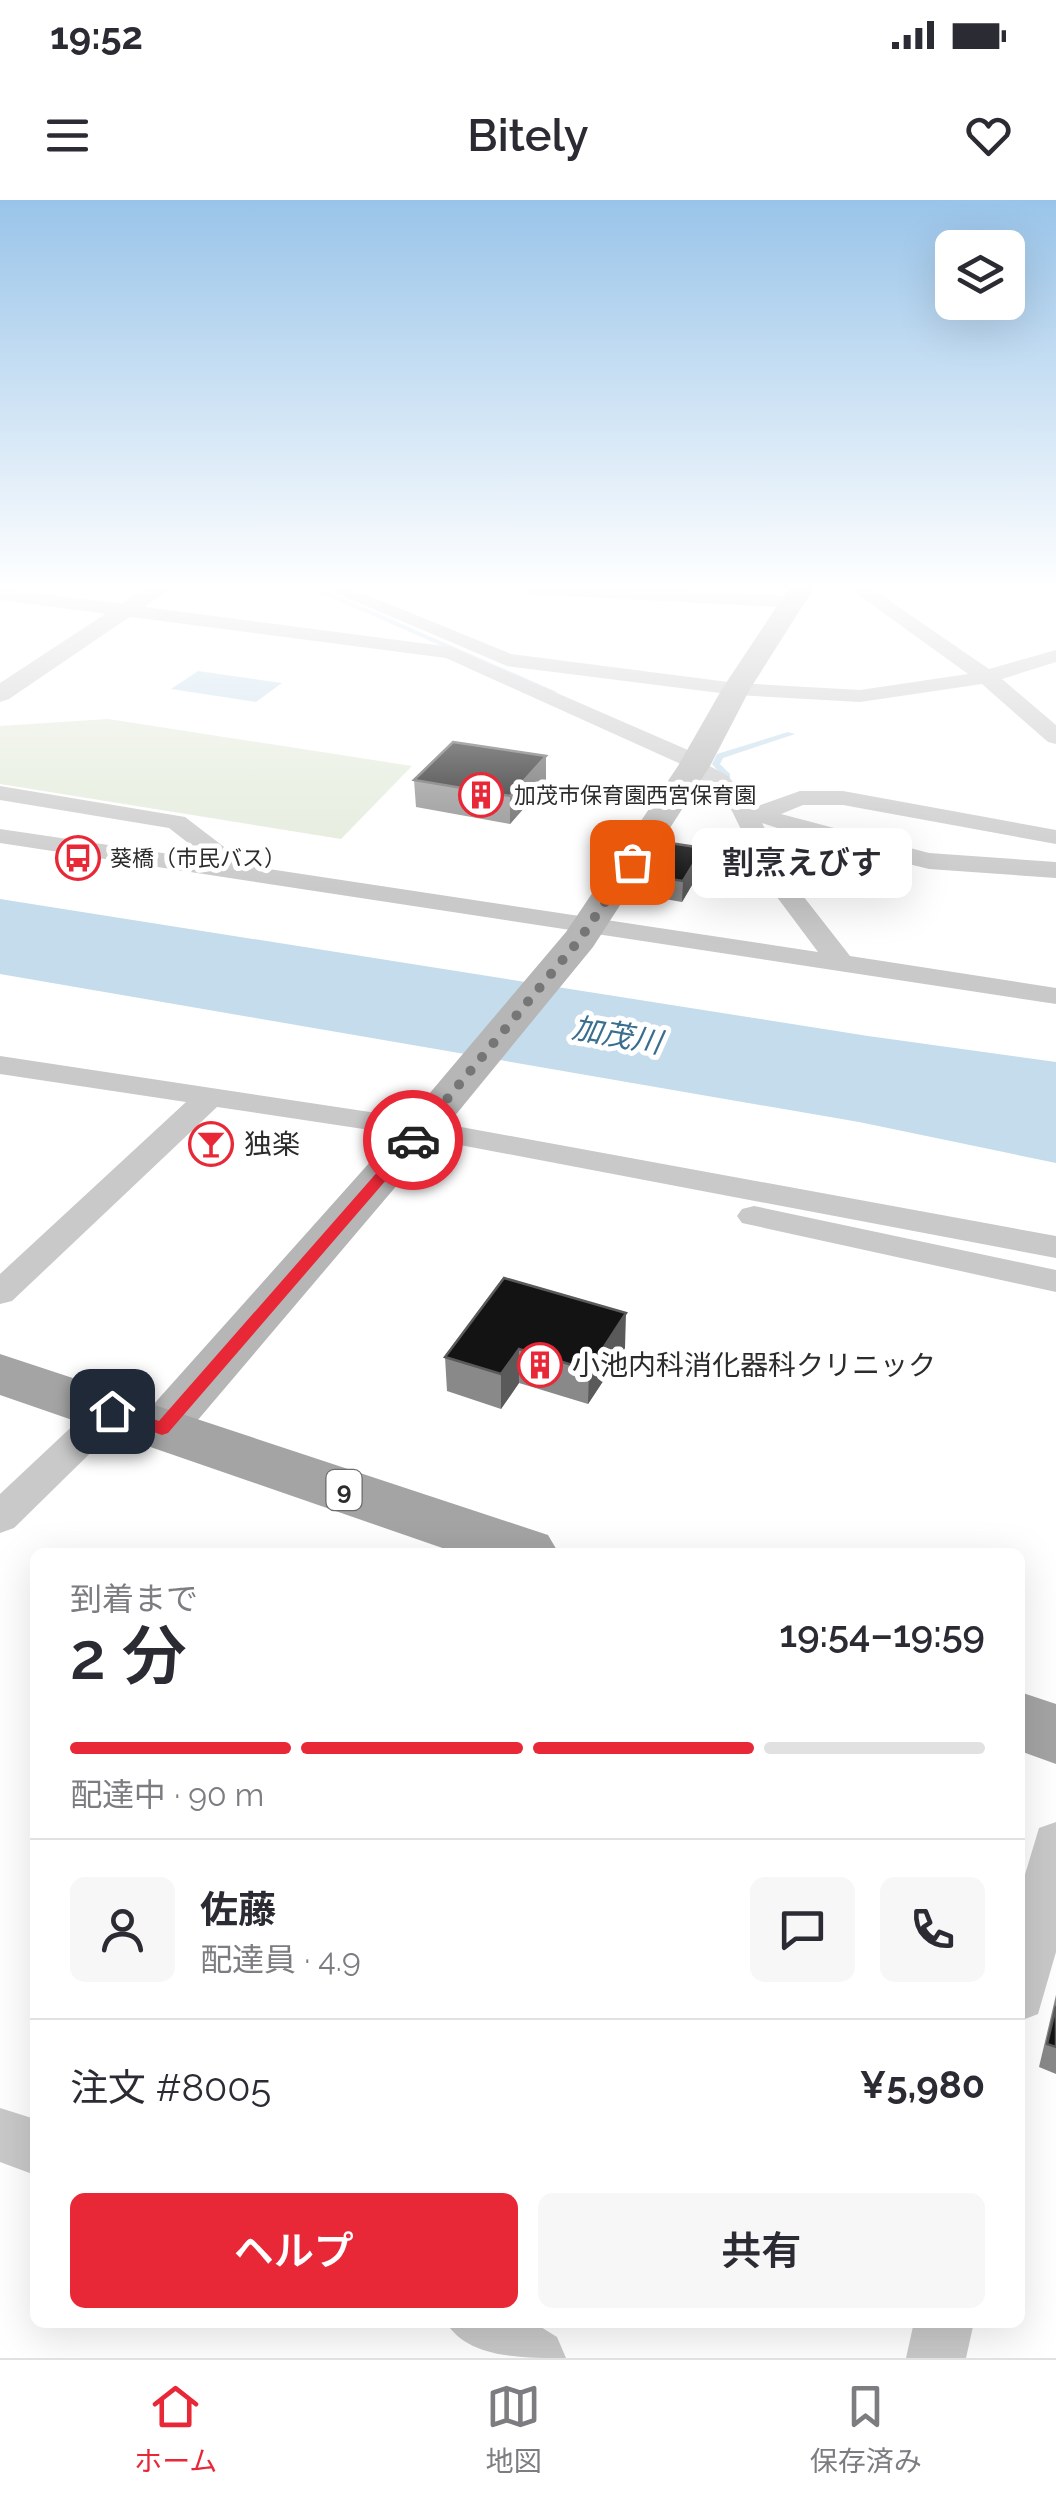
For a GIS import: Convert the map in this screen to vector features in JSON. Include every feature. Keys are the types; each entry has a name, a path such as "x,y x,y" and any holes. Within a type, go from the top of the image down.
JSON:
{"main road":[{"path":"137,1420 422,1129 584,933 695,764 736,690"},
{"name":"9","path":"0,1374 514,1548"},
{"path":"1025,1724 1056,1734"}],"street":[{"path":"530,689 695,764 720,781 751,812 780,885 842,965"},
{"path":"726,689 860,696 908,689"},
{"path":"1000,689 1056,737"},
{"path":"0,793 176,822 245,876"},
{"path":"751,812 800,798 843,798 997,830 1056,837"},
{"path":"751,812 832,838 929,861 1056,870"},
{"path":"103,854 152,818"},
{"path":"0,836 584,933 1056,996"},
{"path":"0,1065 422,1129 1056,1247"},
{"path":"0,1293 212,1096"},
{"path":"422,1129 1056,1281"},
{"path":"0,1518 137,1420"},
{"path":"1025,1976 1056,1842"},
{"path":"0,2135 30,2145"},
{"path":"486,2328 536,2358"},
{"path":"936,2358 943,2328"}],"green space":[{"path":"108,719 412,766 341,839 0,784 0,726"}],"water":[{"path":"171,689 274,689 256,702"},
{"name":"加茂川","path":"0,899 1056,1062 1056,1163 859,1122 0,974"}],"building":[{"path":"453,742 546,756 510,796 414,780"},
{"path":"663,842 703,848 683,881 643,875"},
{"path":"504,1278 626,1313 589,1370 519,1349 501,1374 445,1357"},
{"path":"1056,2006 1056,2047 1047,2044"}],"waterway":[{"path":"545,689 553,692"},
{"path":"727,776 716,764 720,756 791,734"}],"way so far":[{"path":"413,1140 580,939 632,862"}],"place":[{"name":"加茂市保育園西宮保育園","path":"481,795"},
{"name":"葵橋（市民バス）","path":"78,858"},
{"name":"割烹えびす","path":"632,862"},
{"name":"独楽","path":"211,1144"},
{"name":"小池内科消化器科クリニック","path":"540,1365"}],"route":[{"path":"112,1411 162,1428 413,1140"}]}
